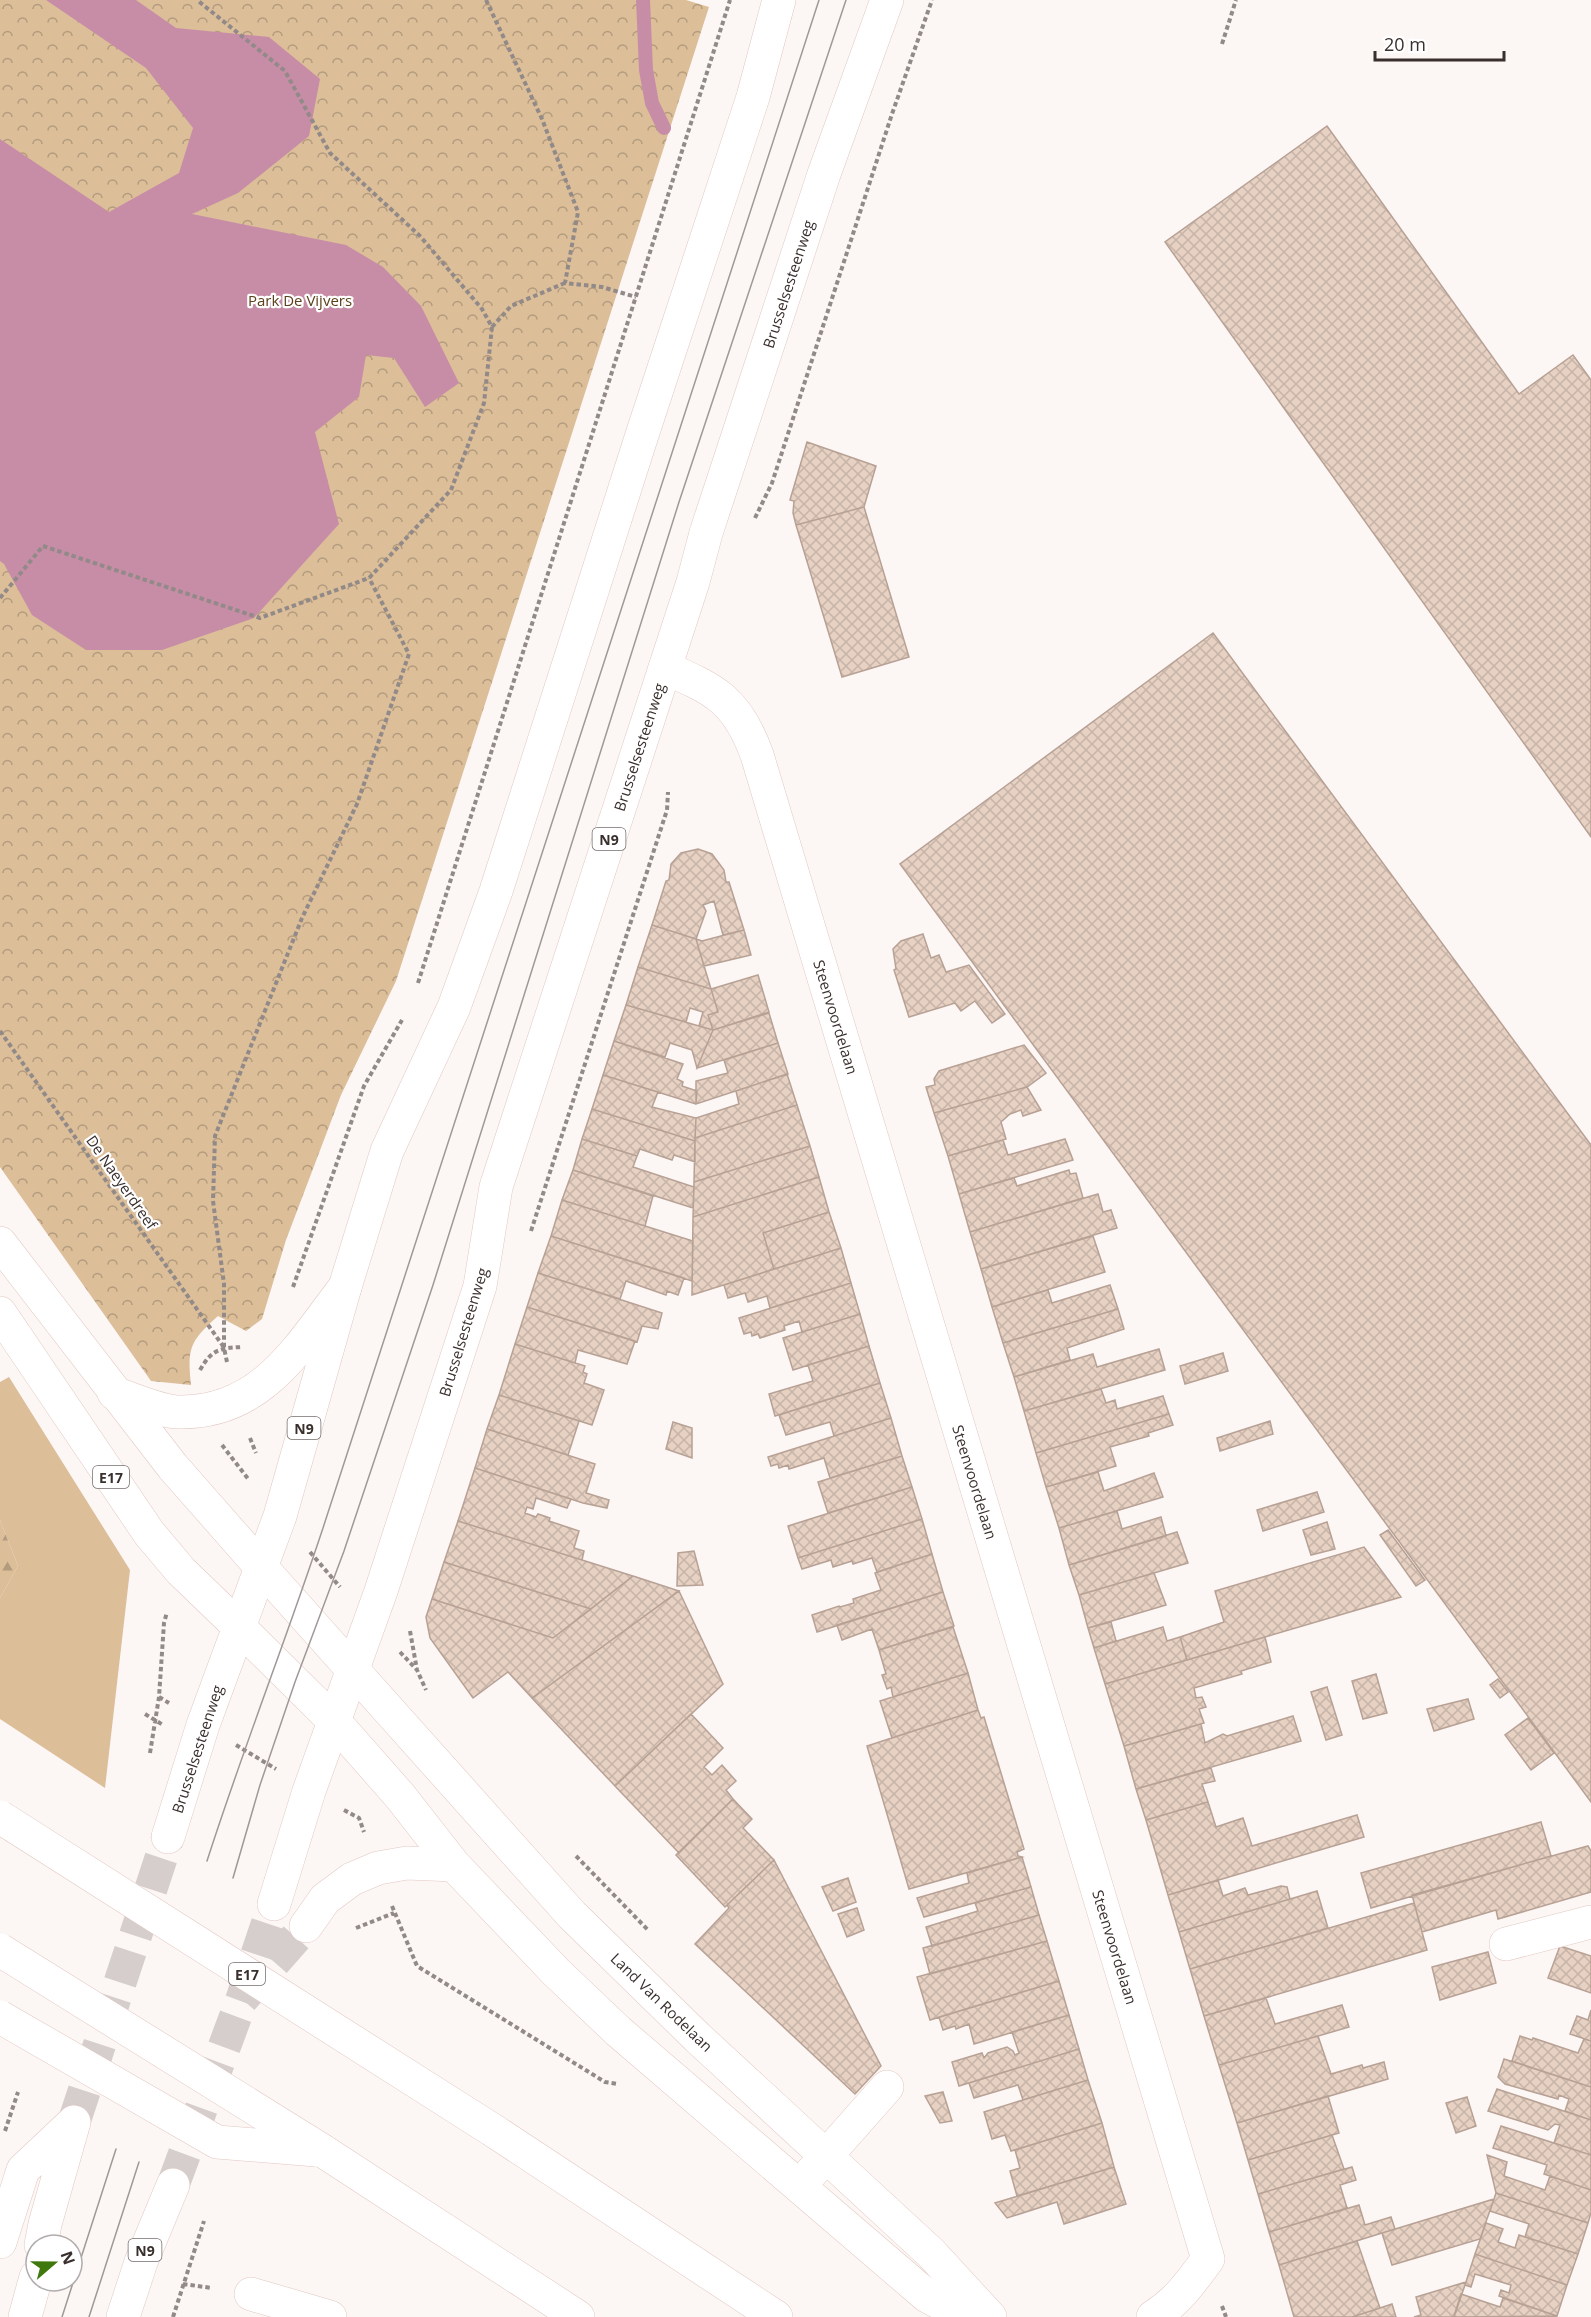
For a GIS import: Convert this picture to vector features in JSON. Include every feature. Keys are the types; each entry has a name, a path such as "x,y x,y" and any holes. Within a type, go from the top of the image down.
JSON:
{"main road":[{"name":"Brusselsesteenweg","path":"168,1837 188,1728 239,1627 280,1516 345,1287 387,1151 454,1007 496,891 753,97 779,0"},
{"name":"Brusselsesteenweg","path":"274,1904 309,1791 370,1619 480,1286 496,1187 665,668 710,522 824,174 887,0"},
{"name":"Steenvoordelaan","path":"665,668 706,686 732,707 748,730 757,755 1208,2259 1188,2288 1153,2317"},
{"path":"0,1243 173,1467 352,1669"},
{"name":"N9","path":"114,1392 178,1412 209,1409 238,1399 262,1387 286,1363 345,1287"},
{"name":"E17","path":"0,1313 149,1533 181,1571 239,1627"},
{"path":"239,1627 334,1721 400,1796 454,1865 556,1971 618,2031 927,2296 966,2317"},
{"name":"Land Van Rodelaan","path":"352,1669 572,1915 698,2038 931,2253 990,2317"},
{"name":"E17","path":"0,1817 494,2131 776,2317"},
{"path":"306,1926 325,1899 352,1879 378,1868 407,1863 454,1865"},
{"path":"1506,1944 1591,1922"},
{"path":"0,1950 323,2151 578,2317"},
{"path":"0,2017 217,2142 323,2151"},
{"path":"798,2187 887,2087"},
{"path":"0,2242 23,2169 74,2122 43,2233"},
{"name":"N9","path":"123,2317 141,2262 173,2185"},
{"path":"25,2317 32,2293"},
{"path":"251,2294 330,2317"}],"path":[{"path":"0,598 43,546 260,618 369,578 451,490 484,403 492,327 482,309 420,236 330,153 285,71 197,0"},
{"path":"486,0 542,119 578,212 565,283"},
{"path":"415,990 730,0"},
{"path":"751,526 772,483 892,114 932,0"},
{"path":"1222,44 1236,0"},
{"path":"492,327 511,306 565,283 602,287 636,297"},
{"path":"225,1348 224,1284 213,1201 215,1136 302,918 357,804 409,654 369,578"},
{"path":"529,1238 667,810 668,790"},
{"path":"292,1290 364,1086 406,1011"},
{"name":"De Naeyerdreef","path":"0,1030 225,1348"},
{"path":"199,1371 209,1355 225,1348 250,1347"},
{"path":"223,1446 280,1516 417,1670 429,1693"},
{"path":"159,1697 164,1623 169,1606"},
{"path":"409,1622 417,1670"},
{"path":"145,1714 188,1728 359,1818"},
{"path":"573,1853 653,1935"},
{"path":"347,1931 394,1913 417,1966 605,2082 627,2086"},
{"path":"4,2137 18,2092"},
{"path":"173,2317 204,2219"}],"green space":[{"name":"Park De Vijvers","path":"0,0 686,0 709,7 396,981 341,1095 286,1240 262,1319 246,1331 218,1316 201,1332 192,1346 191,1385 151,1381 0,1167"},
{"path":"9,1377 130,1570 105,1788 0,1719 0,1598 18,1566 0,1520 0,1382"},
{"path":"0,1520 18,1566 0,1598"}],"shaded area":[{"path":"46,0 136,0 176,28 269,37 320,79 309,136 238,193 192,214 346,245 383,267 421,306 459,383 425,407 394,358 366,355 359,397 315,432 339,524 254,618 162,650 86,650 32,615 4,564 0,561 0,139 109,212 179,173 193,128 146,68"}],"building":[{"path":"1327,126 1519,394 1573,355 1591,380 1591,837 1165,242"},
{"path":"807,442 876,466 864,507 796,525 793,513 794,501 790,500"},
{"path":"864,507 909,657 842,677 796,525"},
{"path":"1213,633 1591,1145 1591,1802 900,864"},
{"path":"698,849 712,854 724,870 726,882 729,882 744,930 723,935 714,901 703,905 706,911 696,939 652,925 666,881 669,880 671,864 681,853"},
{"path":"652,925 696,939 711,989 638,967"},
{"path":"744,930 751,955 704,966 696,939 702,941"},
{"path":"923,934 931,958 939,955 946,972 969,965 1005,1014 992,1023 975,1001 961,1011 955,1003 909,1017 894,970 896,969 893,949 901,941"},
{"path":"638,967 711,989 718,1012 708,1015 713,1030 699,1026 703,1012 690,1008 686,1022 626,1005"},
{"path":"758,975 769,1012 713,1030 708,1015 718,1012 711,989"},
{"path":"626,1005 713,1030 697,1068 692,1050 670,1043 665,1057 614,1041"},
{"path":"769,1013 778,1043 697,1068 713,1030"},
{"path":"614,1041 683,1064 677,1079 683,1082 682,1086 697,1091 696,1104 603,1075"},
{"path":"778,1043 788,1074 696,1104 696,1081 728,1073 724,1060"},
{"path":"1024,1045 1046,1073 1027,1087 934,1113 926,1087 935,1085 934,1079 939,1071"},
{"path":"787,1074 797,1105 695,1138 696,1118 739,1104 736,1091"},
{"path":"603,1075 658,1092 652,1107 696,1118 695,1141 592,1109"},
{"path":"1027,1087 1041,1110 1023,1116 1021,1110 1010,1114 1001,1122 1006,1139 948,1156 934,1113"},
{"path":"797,1105 810,1146 694,1182 695,1138"},
{"path":"592,1109 695,1141 695,1162 674,1155 672,1160 640,1149 637,1156 582,1139"},
{"path":"582,1139 637,1156 633,1167 694,1187 693,1208 573,1170"},
{"path":"1065,1139 1073,1160 959,1194 948,1156 1003,1140 1008,1155"},
{"path":"810,1146 819,1177 693,1217 694,1182"},
{"path":"573,1170 653,1196 645,1226 562,1200"},
{"path":"1069,1170 1070,1174 1076,1173 1083,1198 970,1232 959,1194 1014,1178 1017,1186"},
{"path":"819,1177 829,1212 763,1233 774,1269 692,1295 693,1217"},
{"path":"1098,1194 1103,1212 1111,1210 1117,1228 981,1269 970,1232"},
{"path":"562,1200 693,1241 692,1281 551,1236"},
{"path":"829,1212 841,1248 774,1269 763,1233"},
{"path":"551,1236 684,1278 678,1295 667,1291 666,1295 626,1281 620,1299 538,1273"},
{"path":"1093,1236 1105,1272 992,1307 981,1269"},
{"path":"841,1248 851,1283 770,1308 767,1296 748,1302 745,1293 728,1298 724,1285"},
{"path":"538,1273 662,1313 658,1329 642,1326 637,1342 527,1307"},
{"path":"851,1283 860,1314 802,1332 799,1321 784,1326 785,1330 760,1338 758,1334 752,1336 751,1332 744,1334 739,1318"},
{"path":"1110,1285 1118,1309 1003,1343 992,1307 1048,1290 1052,1303"},
{"path":"527,1307 635,1341 627,1364 578,1350 575,1363 515,1344"},
{"path":"1118,1309 1124,1329 1067,1348 1070,1360 1014,1377 1003,1343"},
{"path":"860,1314 869,1346 793,1370 783,1338"},
{"path":"515,1344 585,1366 583,1372 587,1374 584,1383 604,1390 592,1425 499,1395"},
{"path":"869,1346 880,1383 775,1416 769,1394 813,1381 808,1365"},
{"path":"1159,1349 1165,1370 1024,1411 1014,1377 1093,1354 1097,1367"},
{"path":"1223,1353 1228,1371 1185,1384 1180,1366"},
{"path":"880,1383 891,1418 834,1436 830,1422 786,1435 779,1415"},
{"path":"1101,1389 1106,1403 1115,1400 1117,1409 1163,1396 1169,1414 1036,1453 1024,1411"},
{"path":"499,1395 579,1421 568,1455 487,1429"},
{"path":"1169,1414 1173,1425 1148,1433 1149,1436 1110,1447 1116,1466 1046,1487 1036,1453"},
{"path":"891,1418 902,1456 830,1478 824,1458 789,1469 788,1465 779,1468 778,1464 771,1466 768,1457"},
{"path":"1270,1421 1273,1434 1220,1451 1217,1438"},
{"path":"673,1422 692,1428 692,1458 666,1449"},
{"path":"487,1429 595,1464 586,1493 609,1500 607,1508 583,1503 475,1468"},
{"path":"902,1456 912,1487 828,1513 818,1482"},
{"path":"475,1468 571,1499 567,1508 536,1498 533,1509 527,1507 525,1513 550,1518 549,1521 579,1531 574,1548 584,1551 582,1560 458,1521"},
{"path":"1098,1472 1104,1491 1154,1473 1163,1497 1059,1528 1046,1487"},
{"path":"912,1487 922,1519 798,1558 788,1526"},
{"path":"1317,1492 1324,1512 1263,1531 1257,1510"},
{"path":"1117,1511 1122,1529 1161,1517 1166,1536 1069,1565 1059,1528"},
{"path":"922,1519 932,1554 877,1572 872,1558 833,1567 831,1560 802,1569 798,1558"},
{"path":"458,1521 633,1576 591,1609 444,1562"},
{"path":"1327,1522 1335,1549 1311,1555 1303,1530"},
{"path":"1388,1530 1425,1580 1416,1586 1380,1535"},
{"path":"1177,1532 1188,1563 1079,1595 1069,1565"},
{"path":"1364,1547 1401,1597 1187,1660 1180,1637 1224,1622 1215,1591"},
{"path":"694,1551 703,1585 677,1586 678,1553"},
{"path":"932,1554 943,1592 817,1632 812,1615 854,1603 853,1599 881,1590 875,1573"},
{"path":"444,1562 591,1609 553,1638 432,1599"},
{"path":"1154,1573 1166,1605 1088,1628 1079,1595"},
{"path":"633,1576 679,1591 532,1698 508,1672 473,1698 430,1638 426,1617 432,1599 553,1638"},
{"path":"679,1591 723,1684 615,1786 532,1698"},
{"path":"943,1592 954,1626 879,1650 872,1629 842,1640 837,1625"},
{"path":"1111,1622 1116,1641 1094,1648 1088,1628"},
{"path":"953,1627 968,1673 893,1697 891,1687 887,1689 882,1675 886,1674 879,1650"},
{"path":"1163,1627 1167,1641 1180,1637 1187,1660 1105,1684 1094,1648"},
{"path":"1265,1637 1271,1662 1241,1671 1242,1674 1194,1688 1196,1698 1202,1697 1206,1707 1199,1709 1204,1723 1124,1746 1105,1684"},
{"path":"968,1673 978,1710 892,1738 880,1701"},
{"path":"1376,1674 1387,1713 1363,1719 1352,1681"},
{"path":"1498,1679 1508,1692 1500,1698 1490,1685"},
{"path":"1327,1687 1342,1735 1326,1740 1311,1692"},
{"path":"1468,1699 1474,1719 1434,1731 1427,1709"},
{"path":"978,1710 981,1718 984,1717 1024,1849 1017,1852 1018,1856 1022,1857 909,1889 867,1746"},
{"path":"691,1714 723,1748 704,1767 712,1775 722,1765 736,1781 726,1790 733,1799 679,1853 615,1786"},
{"path":"1293,1716 1301,1741 1136,1789 1124,1746 1201,1724 1205,1743 1223,1734 1227,1736"},
{"path":"1528,1718 1554,1753 1531,1770 1505,1735"},
{"path":"1211,1768 1215,1781 1202,1784 1208,1802 1146,1820 1136,1789"},
{"path":"733,1799 752,1819 743,1828 774,1860 725,1907 676,1855"},
{"path":"1208,1802 1216,1827 1243,1818 1252,1846 1357,1815 1364,1837 1168,1895 1146,1820"},
{"path":"1541,1822 1551,1856 1371,1908 1361,1873"},
{"path":"1588,1846 1591,1851 1591,1892 1498,1919 1496,1910 1422,1932 1412,1895"},
{"path":"1022,1857 1031,1887 924,1917 917,1898 969,1883 967,1873"},
{"path":"774,1860 881,2066 855,2094 695,1944 729,1908 727,1905"},
{"path":"848,1878 856,1902 833,1911 822,1887"},
{"path":"1218,1880 1223,1896 1245,1888 1248,1895 1281,1886 1287,1887 1290,1899 1179,1932 1168,1895"},
{"path":"1031,1887 1039,1915 932,1946 926,1927 978,1911 975,1903"},
{"path":"1317,1891 1328,1928 1190,1969 1179,1932"},
{"path":"1414,1903 1427,1950 1204,2016 1190,1969"},
{"path":"857,1908 864,1930 847,1937 838,1914"},
{"path":"1039,1915 1047,1941 930,1974 923,1948"},
{"path":"1047,1941 1059,1981 930,2020 917,1977"},
{"path":"1560,1946 1591,1956 1591,1993 1548,1978"},
{"path":"1488,1952 1496,1983 1440,2000 1432,1967"},
{"path":"1059,1981 1069,2015 974,2044 969,2024 956,2029 955,2026 943,2030 939,2017"},
{"path":"1266,1998 1275,2024 1342,2005 1349,2027 1219,2065 1204,2016"},
{"path":"1591,2010 1591,2041 1570,2034 1577,2016 1588,2020"},
{"path":"1069,2015 1079,2049 959,2086 952,2062 982,2053 984,2058 988,2053 1007,2047 1015,2055 1019,2053 1012,2032"},
{"path":"1318,2036 1331,2074 1362,2065 1363,2068 1384,2062 1388,2079 1237,2123 1219,2065"},
{"path":"1520,2036 1578,2053 1584,2039 1591,2041 1591,2087 1512,2061"},
{"path":"1079,2049 1088,2080 1023,2100 1018,2085 974,2098 969,2083"},
{"path":"1504,2059 1591,2087 1591,2120 1565,2111 1569,2099 1559,2095 1558,2099 1505,2084 1498,2077"},
{"path":"1088,2080 1102,2123 1011,2151 1005,2135 992,2139 984,2112"},
{"path":"1497,2089 1591,2120 1591,2155 1554,2143 1560,2125 1555,2124 1548,2130 1488,2111"},
{"path":"943,2092 952,2121 940,2123 925,2096"},
{"path":"1328,2096 1339,2133 1248,2160 1237,2123"},
{"path":"1467,2097 1476,2126 1456,2133 1446,2103"},
{"path":"1102,2123 1114,2167 1017,2196 1010,2171 1020,2168 1015,2150"},
{"path":"1501,2126 1591,2155 1591,2190 1544,2174 1547,2165 1493,2148"},
{"path":"1332,2135 1344,2169 1258,2194 1248,2160"},
{"path":"1487,2155 1507,2162 1504,2176 1545,2190 1550,2176 1591,2190 1591,2213 1588,2223 1496,2193"},
{"path":"1114,2167 1126,2204 1064,2224 1057,2202 1007,2218 995,2203"},
{"path":"1352,2167 1356,2180 1340,2185 1347,2208 1269,2232 1258,2194"},
{"path":"1496,2193 1588,2223 1578,2254 1525,2237 1529,2224 1490,2211"},
{"path":"1494,2199 1480,2239 1392,2265 1382,2233"},
{"path":"1359,2205 1365,2225 1391,2217 1395,2229 1279,2265 1269,2232"},
{"path":"1486,2223 1503,2229 1498,2242 1515,2248 1519,2235 1578,2254 1567,2285 1475,2254"},
{"path":"1357,2241 1380,2308 1352,2317 1294,2317 1279,2265"},
{"path":"1475,2254 1567,2285 1557,2316 1499,2296 1501,2290 1509,2293 1511,2285 1475,2274 1471,2287 1465,2285"},
{"path":"1466,2282 1454,2317 1414,2317 1421,2315 1416,2297"},
{"path":"1461,2294 1500,2307 1503,2298 1557,2316 1457,2317 1454,2316"},
{"path":"1392,2304 1396,2317 1352,2317 1380,2308"}],"waterway":[{"path":"643,0 646,70 652,103 664,128"}],"tunnel":[{"path":"74,2122 168,1837"},
{"path":"173,2185 242,1999 274,1904"},
{"path":"242,1999 306,1926"}],"tram line":[{"path":"207,1861 323,1528 819,0"},
{"path":"233,1878 260,1785 295,1682 344,1551 433,1285 679,502 846,0"},
{"path":"62,2317 116,2149"},
{"path":"89,2317 139,2162"}]}
